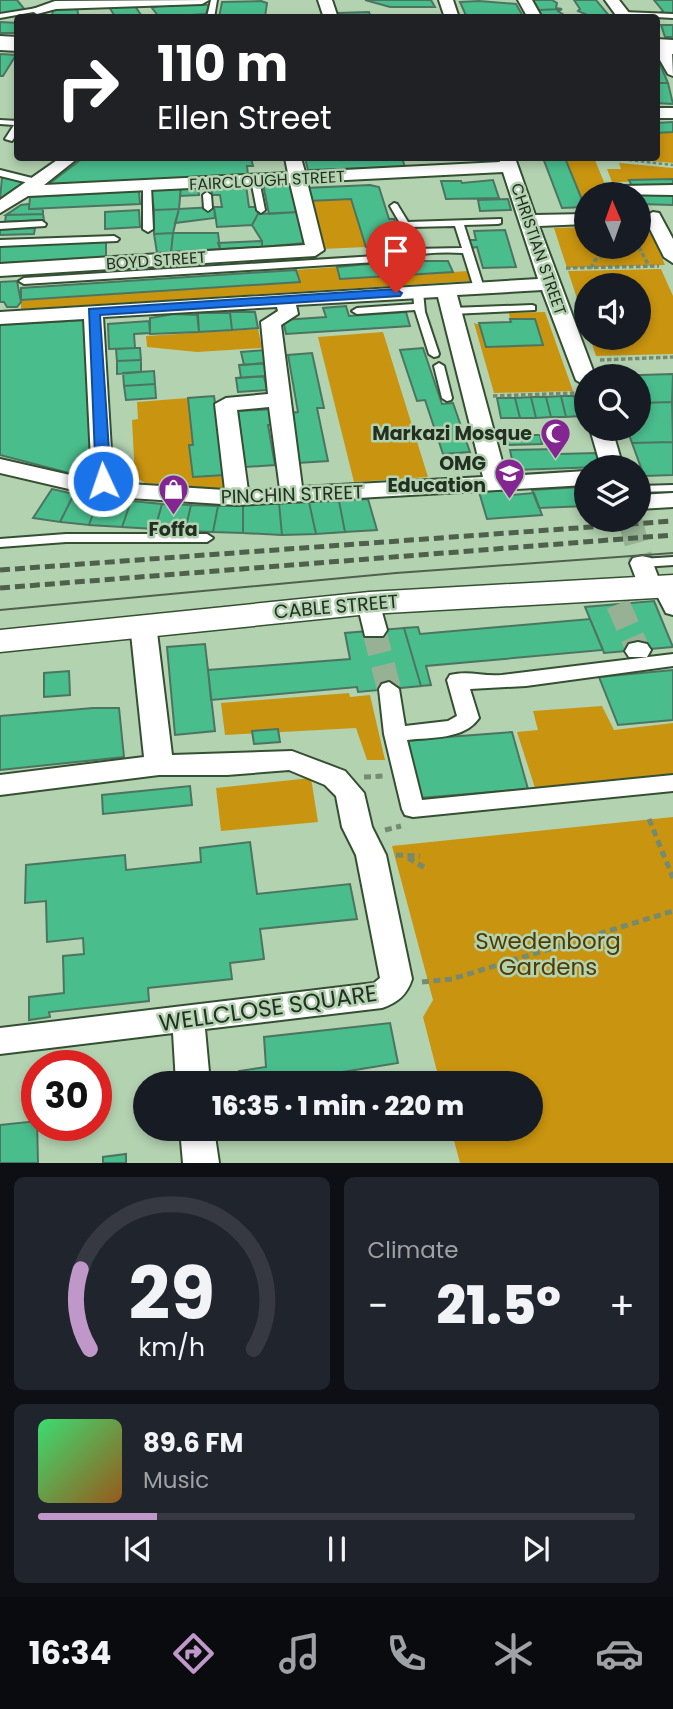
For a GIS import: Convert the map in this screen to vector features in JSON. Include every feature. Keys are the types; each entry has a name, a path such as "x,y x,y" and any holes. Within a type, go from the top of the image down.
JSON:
{"main road":[{"name":"CABLE STREET","path":"0,641 144,624 372,616 616,596 662,582"}],"street":[{"path":"34,9 45,6 202,0"},
{"path":"612,0 623,14"},
{"path":"141,2 148,14"},
{"path":"661,46 673,71"},
{"path":"0,208 66,161"},
{"path":"294,161 297,178"},
{"name":"FAIRCLOUGH STREET","path":"31,186 206,188 255,180 413,165 509,162"},
{"name":"CHRISTIAN STREET","path":"509,162 547,277 580,364"},
{"name":"BOYD STREET","path":"0,270 93,271 221,263 313,250 315,248 297,178"},
{"path":"651,190 673,190"},
{"path":"651,217 673,216"},
{"path":"529,221 574,219"},
{"path":"651,226 671,261"},
{"path":"0,318 285,299 419,299 446,290 479,288 547,277"},
{"path":"446,290 496,482"},
{"path":"285,299 288,314 271,322 292,496"},
{"path":"93,312 103,481 99,489"},
{"path":"237,498 226,404 279,401"},
{"name":"PINCHIN STREET","path":"0,466 99,489 237,498 574,479"},
{"path":"651,501 673,500"},
{"path":"144,624 159,765"},
{"path":"395,734 453,728 468,718 457,680 474,678 477,684 537,680 639,655 673,660"},
{"path":"389,689 395,734 413,809 673,783"},
{"name":"WELLCLOSE SQUARE","path":"0,785 159,765 227,765 292,760 335,778 350,793 357,827 370,855 395,971 394,985 382,995 0,1041"},
{"path":"188,1020 192,1071"},
{"path":"198,1141 201,1163"}],"lane":[{"path":"0,16 34,9"},
{"path":"9,139 14,131"},
{"path":"0,173 31,186"},
{"path":"255,180 261,210"},
{"path":"147,186 148,229"},
{"path":"206,188 209,218"},
{"path":"394,206 405,225 410,251"},
{"path":"405,225 498,221"},
{"path":"459,222 479,288"},
{"path":"0,226 42,224"},
{"path":"0,243 65,236 114,239"},
{"path":"221,263 376,259 410,251 467,251"},
{"path":"24,281 93,271"},
{"path":"357,311 419,299 424,340 434,354"},
{"path":"452,311 531,308"},
{"path":"447,398 440,371 470,375"},
{"path":"651,489 673,488"},
{"path":"0,543 66,538 207,538"}],"path":[{"path":"638,161 673,165"},
{"path":"591,268 597,259"},
{"path":"645,259 649,266"},
{"path":"547,277 591,268 649,266 671,261"},
{"path":"579,361 673,357"},
{"path":"475,396 574,393"},
{"path":"364,777 367,790"},
{"path":"376,830 402,828 398,811 413,809"},
{"path":"649,819 673,878"},
{"path":"408,858 427,869"},
{"path":"394,985 452,979 673,911"}],"green space":[{"path":"673,132 673,163 653,161 660,161 660,133"},
{"path":"566,161 595,161 604,182 575,182"},
{"path":"619,163 673,168 673,181 612,182 607,169 621,169"},
{"path":"351,199 366,247 322,249 308,201"},
{"path":"574,227 574,259 651,259 651,232 665,265 567,268 554,228"},
{"path":"337,267 340,279 468,271 472,281 21,309 21,300 299,282 296,270"},
{"path":"661,269 673,296 673,354 596,356 594,350 651,350 651,273 574,273 574,289 568,271"},
{"path":"545,312 573,391 494,393 474,323 543,345 535,319 510,319 509,313"},
{"path":"258,329 262,348 197,352 147,347 146,336"},
{"path":"383,332 428,477 354,482 318,337"},
{"path":"188,398 193,477 225,475 227,489 145,483 135,477 132,420 138,419 137,402"},
{"path":"349,693 350,697 370,695 385,760 367,760 356,728 225,735 221,703"},
{"path":"602,706 614,730 673,723 673,775 535,788 517,732 538,730 533,711"},
{"path":"311,778 318,822 221,831 216,788"},
{"name":"Swedenborg Gardens","path":"673,817 673,1163 460,1163 454,1141 543,1141 543,1071 437,1071 423,1017 433,1000 392,846"}],"building":[{"path":"0,0 17,0 26,11 0,14"},
{"path":"365,0 431,0 435,7 390,7"},
{"path":"533,0 552,0 557,3 556,8 562,9 539,10"},
{"path":"574,0 596,0 608,14 585,14 578,11 580,9"},
{"path":"654,0 673,0 673,13 660,13 663,11"},
{"path":"261,1 267,3 265,14 220,14 222,2"},
{"path":"460,2 516,4 522,14 465,14"},
{"path":"162,5 209,5 206,14 157,14 152,8"},
{"path":"135,6 140,14 113,14 109,7"},
{"path":"77,8 78,14 52,14 52,10"},
{"path":"562,9 558,11 562,14 541,14 539,10"},
{"path":"369,12 370,14 338,14"},
{"path":"0,22 14,23 14,33 0,33"},
{"path":"661,25 673,25 673,37 665,37"},
{"path":"0,54 14,55 3,76 0,76"},
{"path":"660,64 668,83 660,83"},
{"path":"660,83 668,83 673,104 660,103"},
{"path":"673,122 673,132 660,133 660,123"},
{"path":"79,161 252,161 253,166 247,166 248,175 55,185 50,183"},
{"path":"306,161 403,161 405,167 308,170"},
{"path":"544,161 566,161 575,182 574,207 562,208"},
{"path":"2,177 25,183 0,199"},
{"path":"673,179 673,185 651,186 651,182 629,180"},
{"path":"493,180 499,198 446,199 441,181 462,183"},
{"path":"289,183 297,212 269,214 263,184"},
{"path":"211,185 246,185 249,207 256,207 258,214 252,225 217,227 214,207 222,207 220,195 212,195"},
{"path":"370,185 379,187 389,219 394,219 396,225 392,225 398,246 366,247 351,199 308,201 305,188"},
{"path":"181,186 198,186 199,195 180,196"},
{"path":"181,186 179,209 154,210 151,188"},
{"path":"139,191 140,204 29,209 30,197"},
{"path":"673,193 673,205 651,204 651,194"},
{"path":"508,199 511,210 480,211 478,200"},
{"path":"29,204 29,209 43,209 43,214 6,215 21,205"},
{"path":"214,207 215,218 175,223 179,209"},
{"path":"179,209 173,233 154,234 154,210"},
{"path":"139,210 140,227 105,229 105,212"},
{"path":"297,212 305,243 262,247 262,241 252,225 258,214"},
{"path":"43,214 44,220 5,222 6,215"},
{"path":"35,228 34,234 0,235 0,229"},
{"path":"505,230 516,267 483,268 477,247 471,248 469,240 476,240 474,231"},
{"path":"173,233 218,233 220,249 171,252"},
{"path":"173,233 171,252 157,253 154,234"},
{"path":"106,239 106,258 0,263 0,245"},
{"path":"262,241 262,247 220,249 218,243"},
{"path":"400,261 448,261 453,272 340,279 337,267"},
{"path":"296,270 300,282 21,300 21,288"},
{"path":"17,281 21,302 17,307 7,307 4,302 0,302 0,282"},
{"path":"346,306 349,316 406,312 410,326 286,334 283,320 326,317 323,308"},
{"path":"230,312 255,312 258,328 232,330"},
{"path":"197,313 230,313 232,330 199,332"},
{"path":"174,314 198,315 199,332 150,334 150,318"},
{"path":"510,319 535,319 543,345 486,347 479,323 511,322"},
{"path":"85,320 92,479 0,455 0,325"},
{"path":"149,321 150,333 134,334 135,348 109,349 108,324"},
{"path":"140,348 141,360 117,361 116,349"},
{"path":"423,348 442,404 453,403 470,452 443,454 425,400 417,401 400,350"},
{"path":"265,350 267,363 244,365 241,352"},
{"path":"312,353 324,408 317,408 328,461 298,463 288,413 298,412 288,355"},
{"path":"141,360 141,372 117,374 117,361"},
{"path":"265,363 267,376 241,378 239,365"},
{"path":"154,371 155,384 124,386 123,373"},
{"path":"673,374 672,402 651,403 651,375"},
{"path":"264,376 267,390 238,392 236,378"},
{"path":"155,384 156,398 126,400 124,386"},
{"path":"214,396 225,475 193,477 188,398"},
{"path":"561,396 566,417 551,417 546,397"},
{"path":"561,396 574,396 574,416 566,417"},
{"path":"531,397 536,418 520,418 515,398"},
{"path":"531,397 546,397 551,417 536,418"},
{"path":"497,398 515,398 520,418 501,418"},
{"path":"672,402 673,442 632,443 631,441 651,441 651,403"},
{"path":"275,409 278,425 268,425 275,465 245,467 238,411"},
{"path":"523,432 525,439 506,439 505,433"},
{"path":"524,435 540,435 542,444 508,445 506,439 525,439"},
{"path":"673,442 673,475 651,476 651,455 636,455 632,443"},
{"name":"Markazi Mosque","path":"558,449 559,454 597,455 574,455 574,468 514,470 510,450"},
{"path":"574,488 574,507 539,508 532,490"},
{"path":"52,489 74,494 60,522 33,518"},
{"name":"OMG Education","path":"511,490 512,495 534,493 542,515 487,519 479,492"},
{"path":"74,494 99,498 89,525 60,522"},
{"path":"99,498 131,501 122,527 89,525"},
{"path":"368,499 377,530 345,532 339,501"},
{"path":"131,501 162,504 155,529 122,527"},
{"path":"339,501 345,532 316,534 309,502"},
{"path":"309,502 316,534 282,535 279,503"},
{"path":"279,503 282,535 243,533 243,505"},
{"name":"Foffa","path":"162,504 191,505 185,531 155,529"},
{"path":"191,505 218,506 213,532 185,531"},
{"path":"243,505 243,533 213,532 218,506"},
{"path":"654,601 673,647 604,653 585,607"},
{"path":"590,619 603,650 426,666 431,685 421,686 404,628 418,627 420,634"},
{"path":"404,628 421,686 358,692 357,687 211,700 208,670 350,659 345,633"},
{"path":"205,644 215,731 175,735 167,647"},
{"path":"673,670 673,720 618,725 599,677"},
{"path":"69,671 70,695 44,697 44,673"},
{"path":"119,708 124,757 0,770 0,716"},
{"path":"278,729 280,742 254,744 252,731"},
{"path":"512,732 528,789 420,798 408,740"},
{"path":"190,786 192,805 103,814 102,795"},
{"path":"250,842 257,894 350,884 357,919 260,929 264,959 230,963 232,979 148,988 149,1001 49,1012 50,1017 29,1020 29,997 64,993 63,956 84,954 83,938 47,942 46,901 25,903 26,865 125,855 126,870 201,862 200,848"},
{"path":"390,1023 398,1063 349,1071 239,1071 266,1067 264,1037"},
{"path":"21,1123 21,1141 37,1141 38,1163 0,1163 0,1125"},
{"path":"126,1154 126,1163 103,1163 103,1157"}],"tunnel":[{"path":"633,532 642,563"},
{"path":"618,604 638,650"},
{"path":"374,630 389,689"}],"tram line":[{"path":"0,610 396,573 673,553"}],"railway":[{"path":"0,570 673,521"},
{"path":"0,588 673,535"}],"place":[{"name":"Markazi Mosque","path":"555,460"},
{"name":"OMG Education","path":"509,501"},
{"name":"Foffa","path":"173,517"}],"route":[{"path":"103,481 93,312 396,293"}]}
